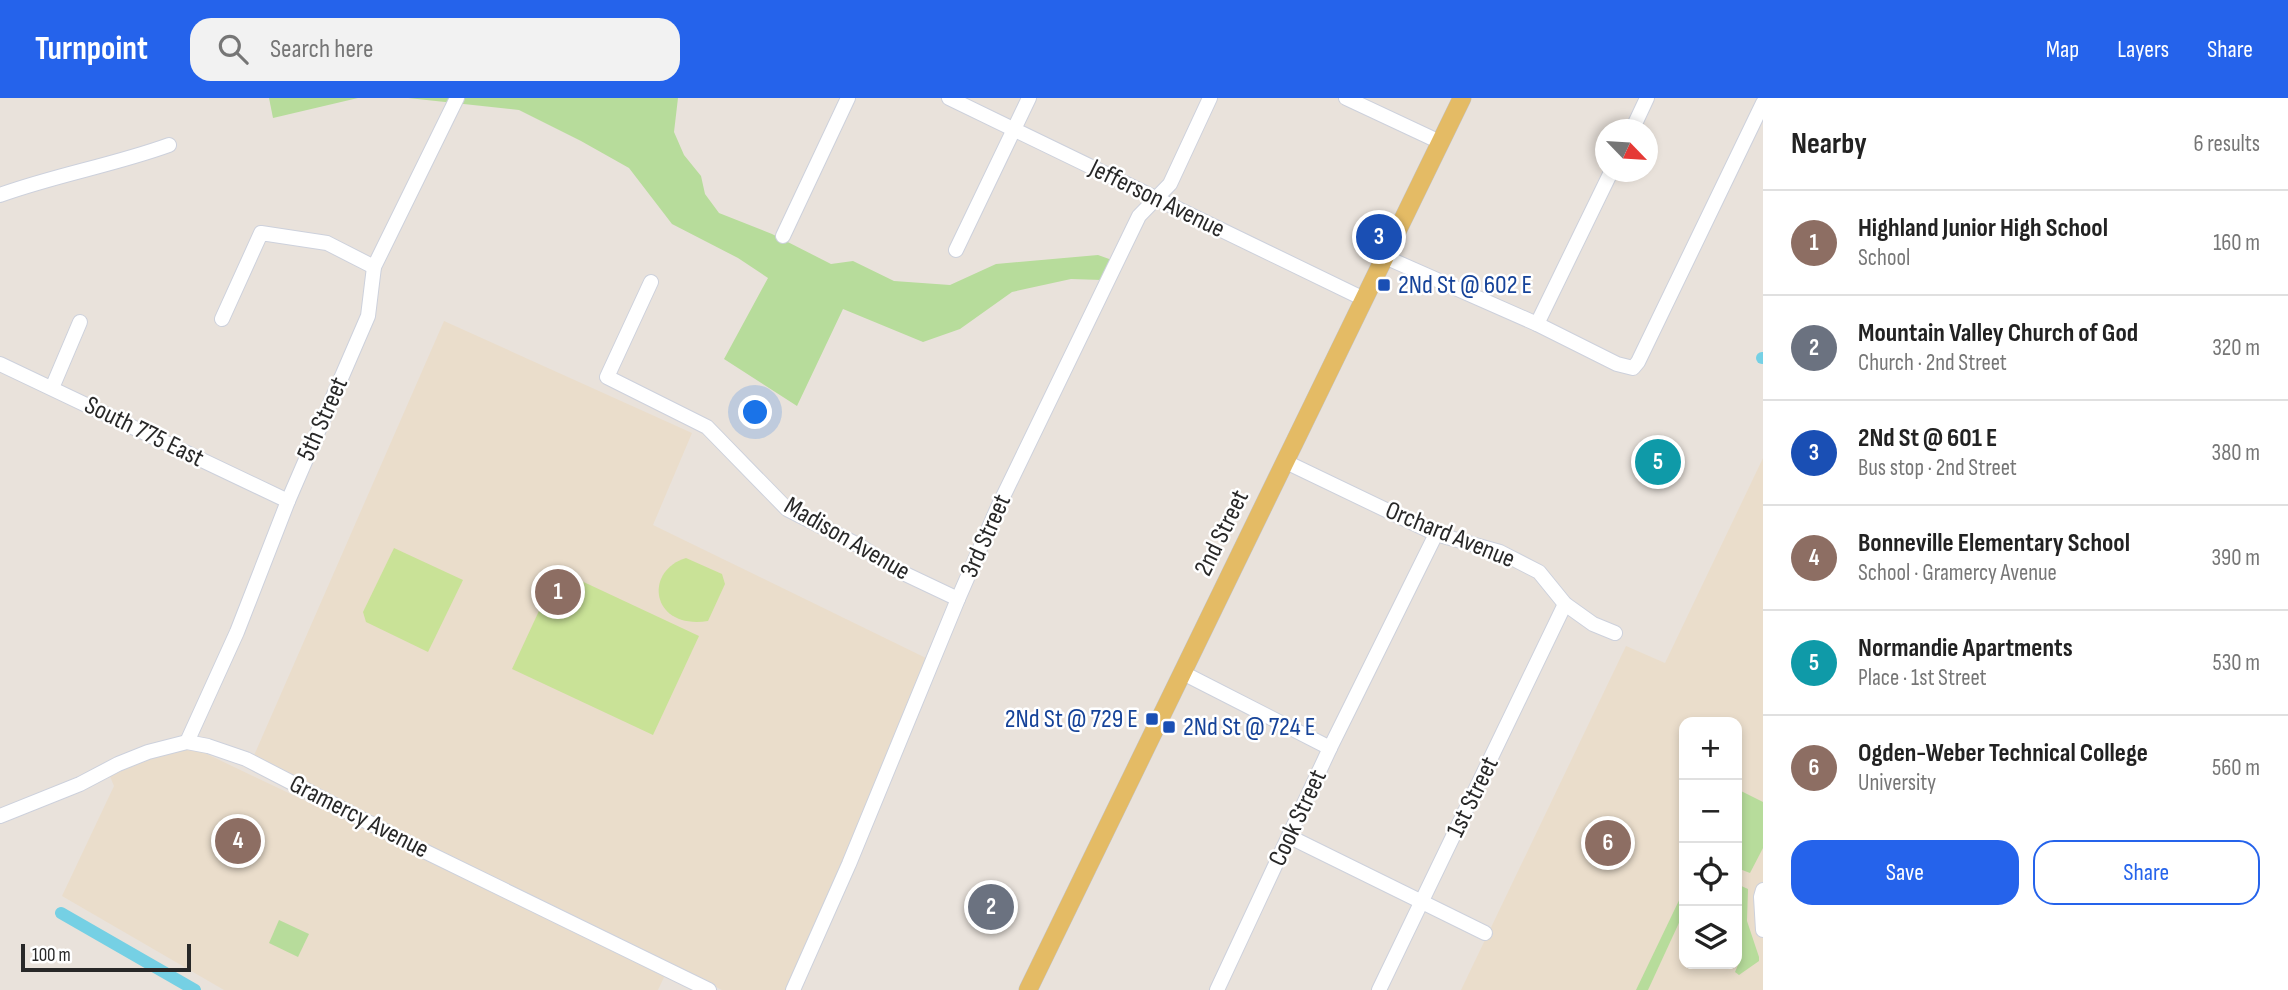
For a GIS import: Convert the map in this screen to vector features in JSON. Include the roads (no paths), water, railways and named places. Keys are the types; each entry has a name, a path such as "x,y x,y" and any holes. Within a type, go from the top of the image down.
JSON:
{"main road":[{"name":"2nd Street","path":"1028,990 1462,98"}],"street":[{"name":"5th Street","path":"187,742 237,632 288,501 369,316 374,267 457,98"},
{"path":"783,236 848,98"},
{"name":"Jefferson Avenue","path":"949,98 1364,299"},
{"path":"956,250 1028,98"},
{"name":"3rd Street","path":"793,990 849,864 998,507 1139,216 1170,184 1210,98"},
{"path":"1346,98 1440,142"},
{"path":"1637,119 1647,98"},
{"path":"1385,257 1536,324 1617,364 1633,368 1763,103"},
{"path":"0,195 39,181 138,156 169,145"},
{"path":"1536,324 1606,182"},
{"path":"222,319 261,233 327,243 374,267"},
{"name":"Madison Avenue","path":"651,282 607,377 707,427 787,509 858,545 901,572 958,599"},
{"path":"52,388 80,322"},
{"name":"South 775 East","path":"0,364 288,501"},
{"name":"Orchard Avenue","path":"1286,462 1436,534 1500,552 1539,572 1565,604 1593,624 1615,633"},
{"name":"Cook Street","path":"1217,990 1436,534"},
{"name":"1st Street","path":"1379,990 1565,604"},
{"path":"1183,673 1331,748"},
{"name":"Gramercy Avenue","path":"0,816 80,784 148,752 187,742 208,746 246,759 426,852 709,990"},
{"path":"1290,837 1485,933"},
{"path":"1763,890 1763,930"}],"waterway":[{"path":"61,913 195,990"}],"place":[{"name":"2Nd St @ 601 E","path":"1379,237"},
{"name":"2Nd St @ 602 E","path":"1384,285"},
{"name":"Normandie Apartments","path":"1658,462"},
{"name":"Highland Junior High School","path":"558,592"},
{"name":"2Nd St @ 729 E","path":"1152,719"},
{"name":"2Nd St @ 724 E","path":"1169,727"},
{"name":"Bonneville Elementary School","path":"238,841"},
{"name":"Ogden-Weber Technical College","path":"1608,843"},
{"name":"Mountain Valley Church of God","path":"991,907"}]}
